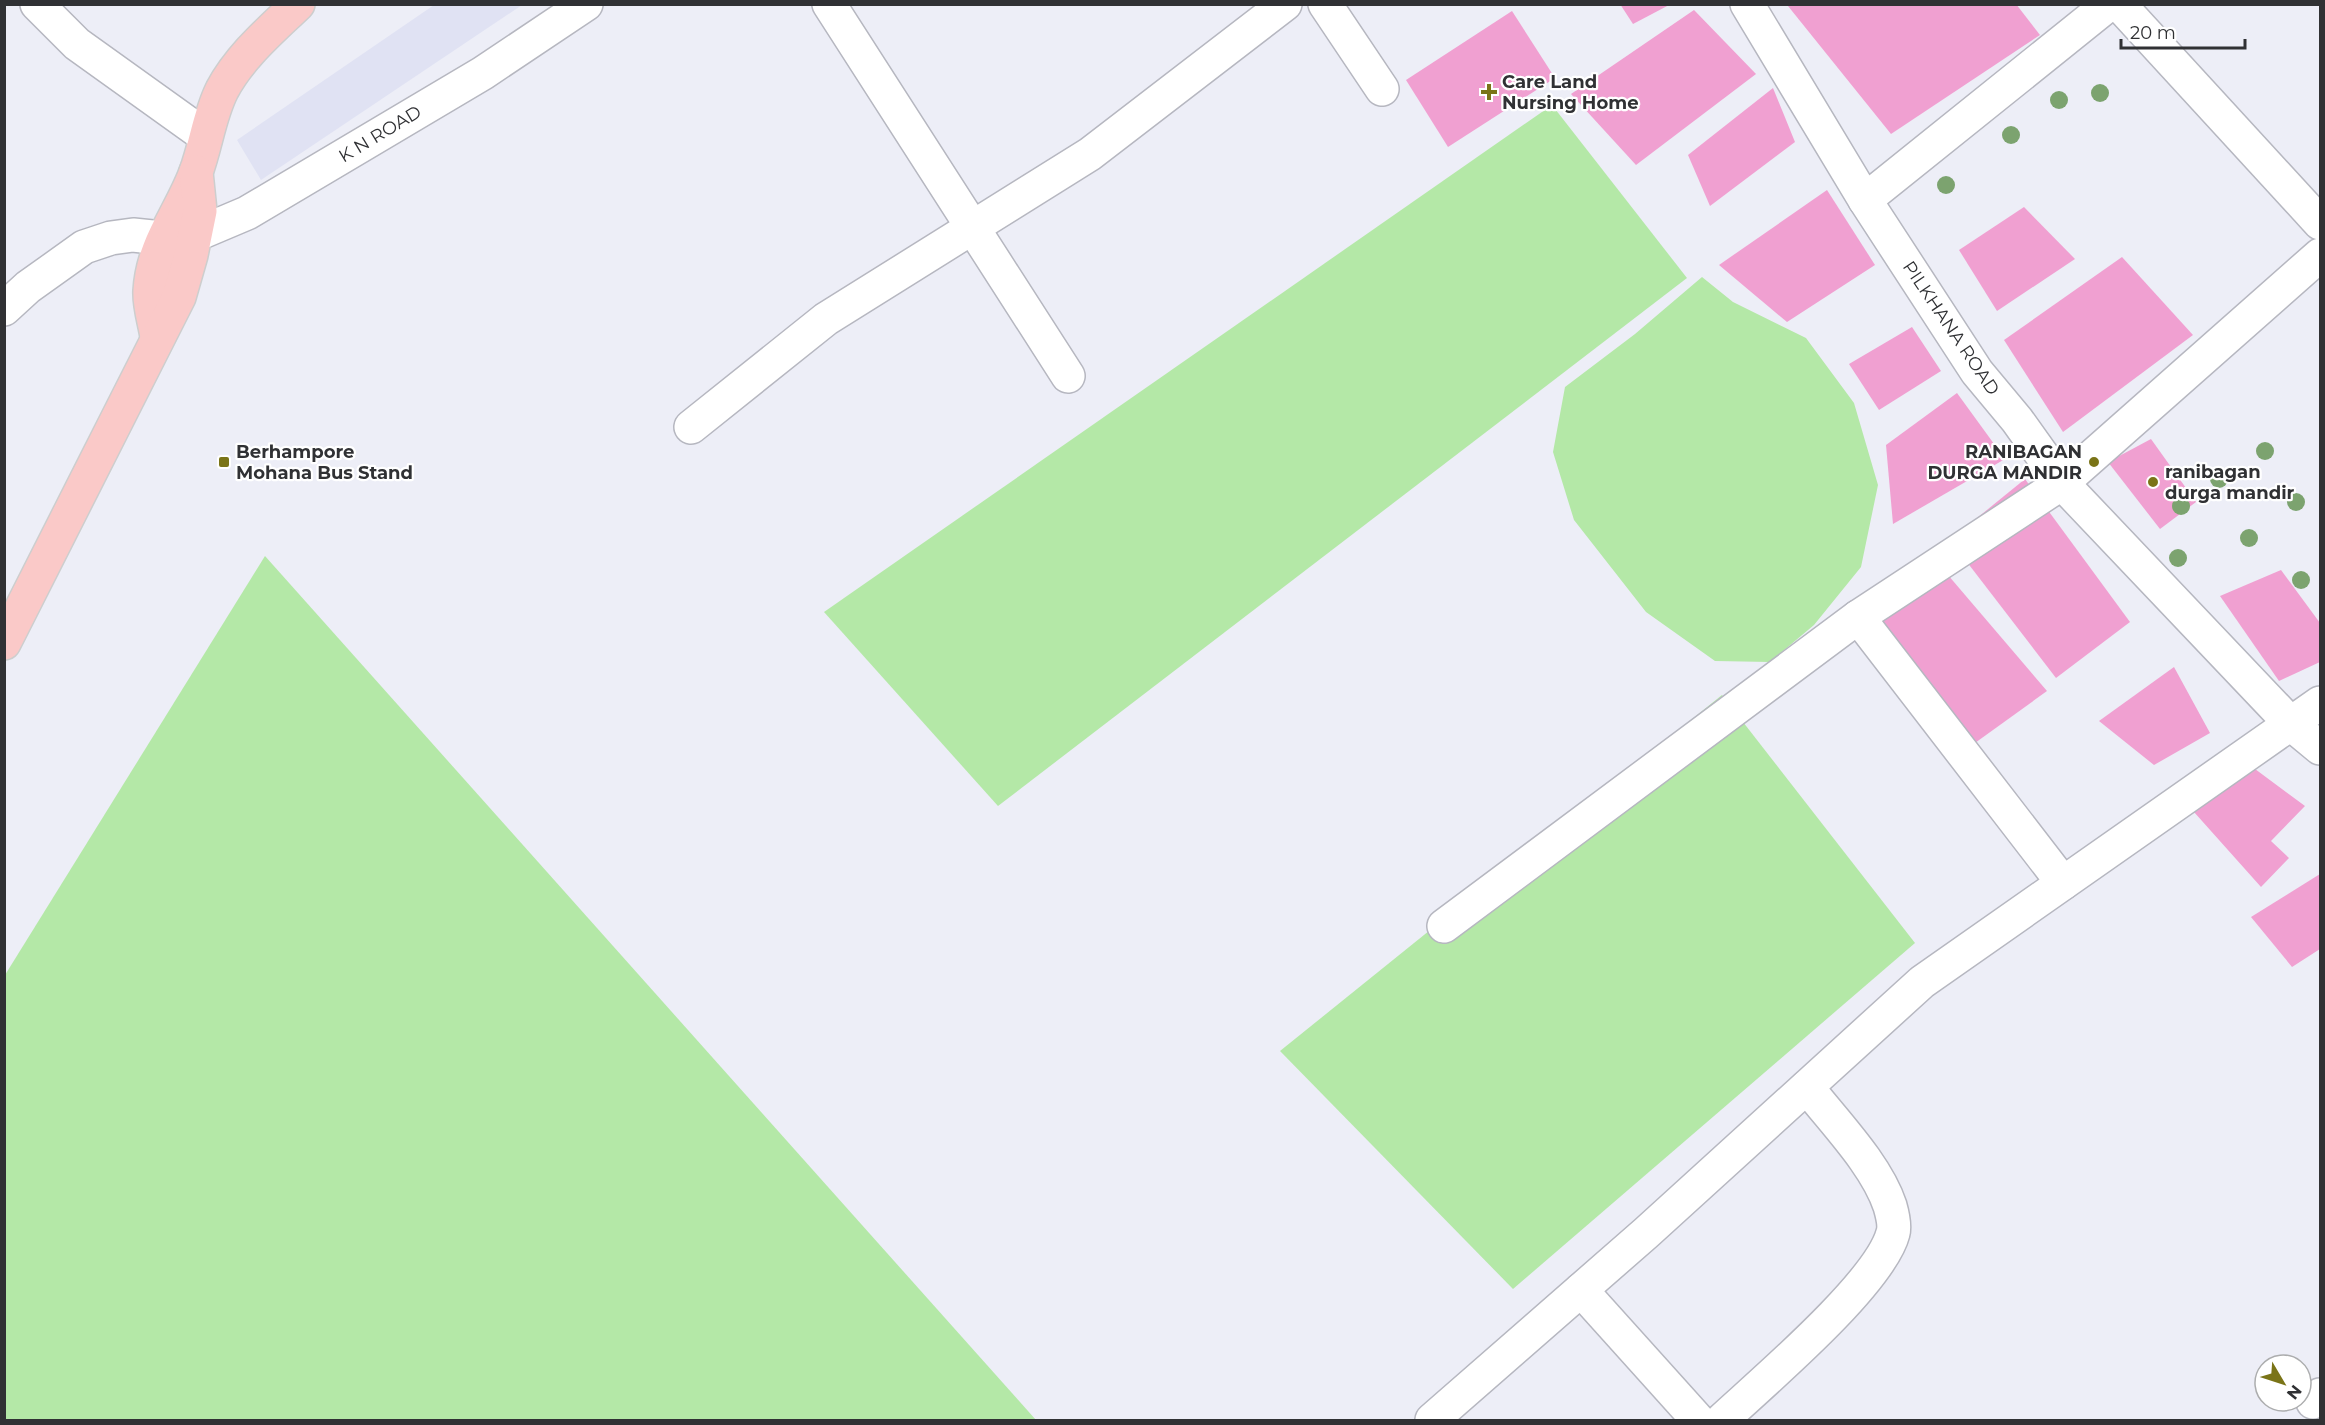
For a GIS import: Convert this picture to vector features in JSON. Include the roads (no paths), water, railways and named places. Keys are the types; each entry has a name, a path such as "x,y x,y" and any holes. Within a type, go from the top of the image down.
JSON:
{"main road":[{"path":"157,337 149,293 162,238 196,172 204,135 222,89 242,62 298,4"},
{"path":"4,643 71,515 157,337 179,297 200,211 196,172"}],"street":[{"path":"37,4 77,44 204,135"},
{"name":"K N ROAD","path":"4,309 28,287 84,247 111,238 133,235 162,238 195,235 247,213 483,73 586,4"},
{"path":"829,4 1068,376"},
{"path":"691,427 826,319 1090,154 1286,4"},
{"path":"1325,4 1382,89"},
{"name":"PILKHANA ROAD","path":"1747,4 1865,200 1977,372 2017,420 2062,483 2291,724 2320,748"},
{"path":"1865,200 2109,4"},
{"path":"2119,4 2320,223"},
{"path":"1444,926 1858,617 2062,483 2320,255"},
{"path":"1858,617 2063,883"},
{"path":"1432,1420 1581,1290 1922,982 2320,704"},
{"path":"1722,1420 1829,1319 1884,1254 1894,1232 1890,1207 1874,1173 1807,1087"},
{"path":"1581,1290 1698,1420"}],"place":[{"name":"Care Land Nursing Home","path":"1489,92"},
{"name":"Berhampore Mohana Bus Stand","path":"224,462"},
{"name":"RANIBAGAN DURGA MANDIR","path":"2094,462"},
{"name":"ranibagan durga mandir","path":"2153,482"}]}
